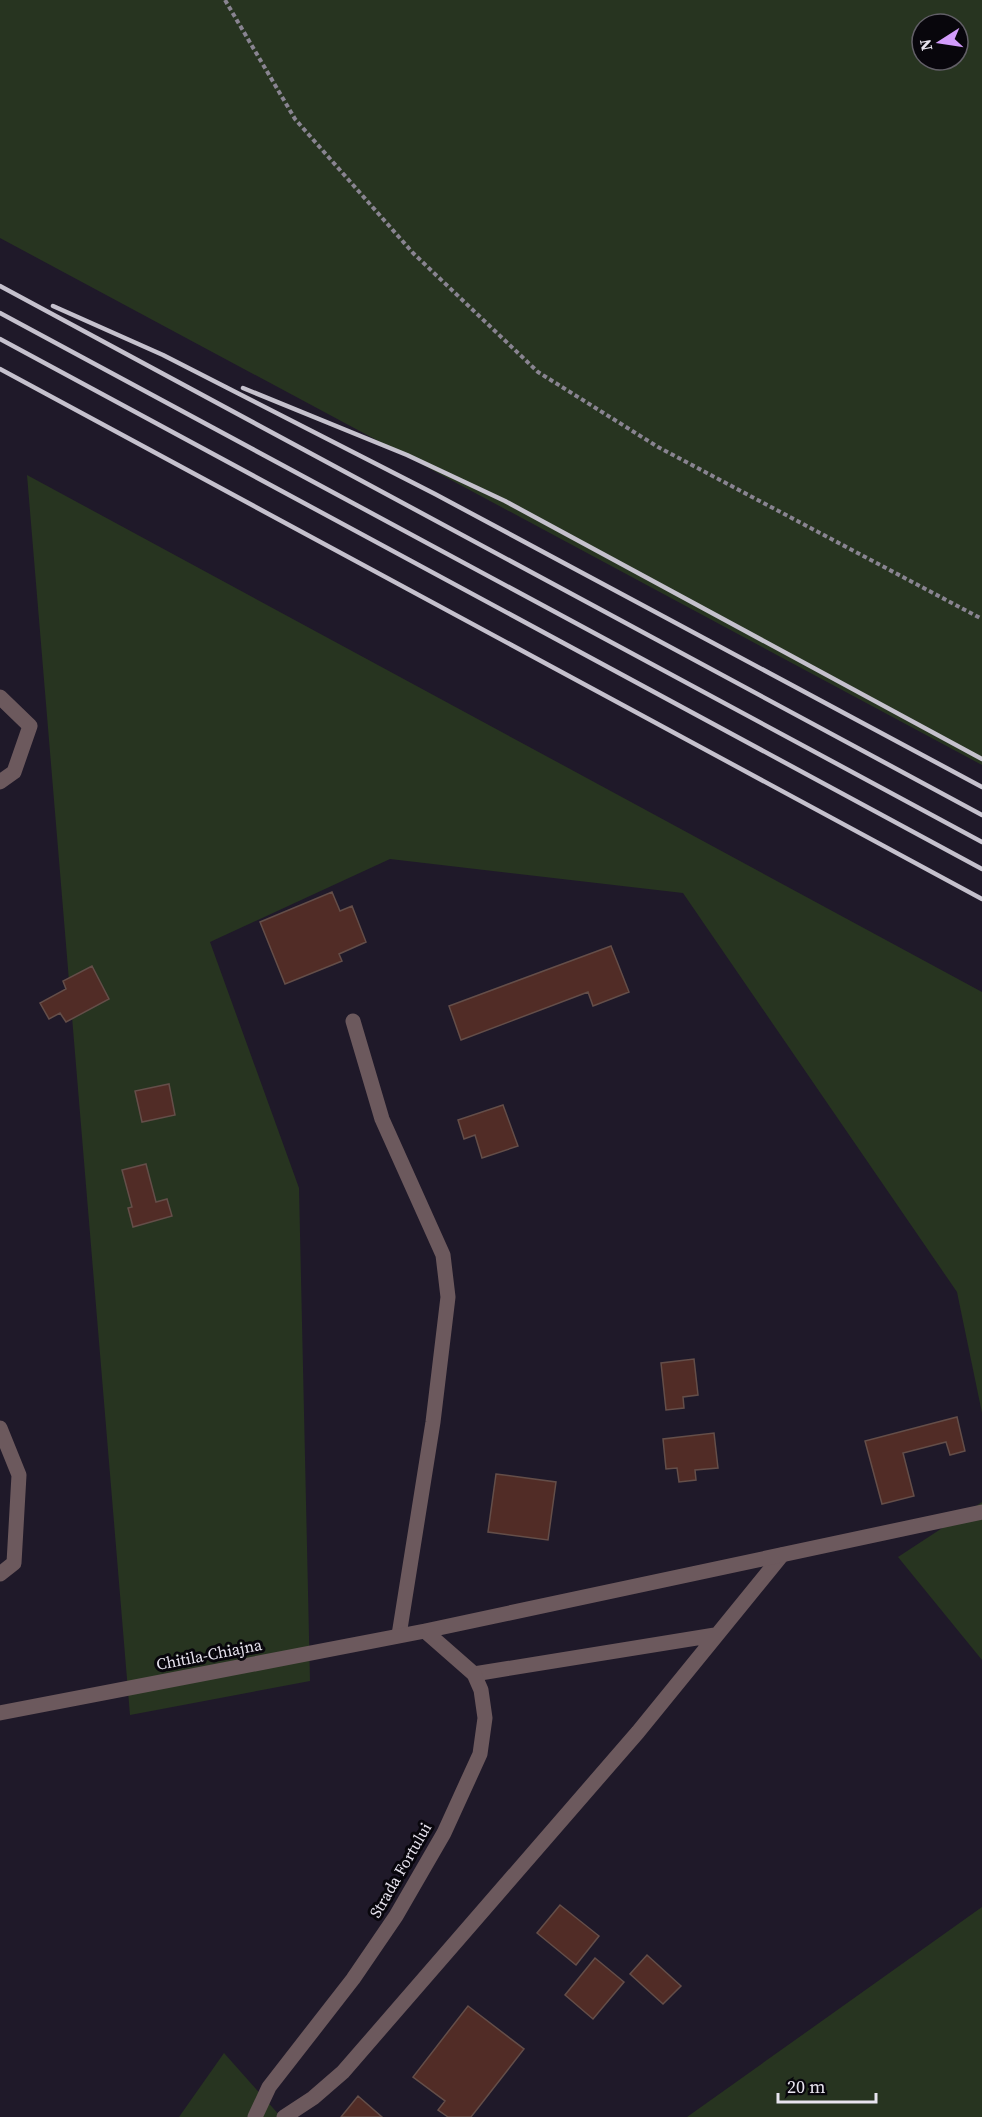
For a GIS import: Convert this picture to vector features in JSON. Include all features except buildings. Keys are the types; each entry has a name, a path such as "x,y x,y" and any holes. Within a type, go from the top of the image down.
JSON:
{"street":[{"path":"0,698 30,726 14,772 0,782"},
{"path":"353,1021 382,1119 443,1256 448,1297 433,1422 399,1635"},
{"path":"0,1428 20,1475 14,1563 0,1574"},
{"name":"Chitila-Chiajna","path":"0,1713 426,1631 982,1512"},
{"path":"284,2117 313,2098 343,2072 638,1732 782,1555"},
{"name":"Strada Fortului","path":"255,2117 269,2087 353,1979 396,1916 444,1833 480,1754 485,1718 482,1690 474,1674 426,1631"},
{"path":"474,1674 715,1635"}],"path":[{"path":"225,0 295,119 413,253 538,372 658,447 982,619"}],"green space":[{"path":"0,0 982,0 982,765 0,238"},
{"path":"27,475 982,992 982,1413 957,1292 683,893 390,859 210,942 299,1188 310,1681 130,1715"},
{"path":"982,1502 982,1660 898,1557"},
{"path":"982,1907 982,2117 687,2117"},
{"path":"224,2053 281,2117 179,2117"}],"railway":[{"path":"0,286 982,815"},
{"path":"53,306 163,355 435,494 982,787"},
{"path":"0,313 982,842"},
{"path":"0,339 982,869"},
{"path":"0,369 982,899"},
{"path":"243,388 407,455 505,501 982,759"}]}
